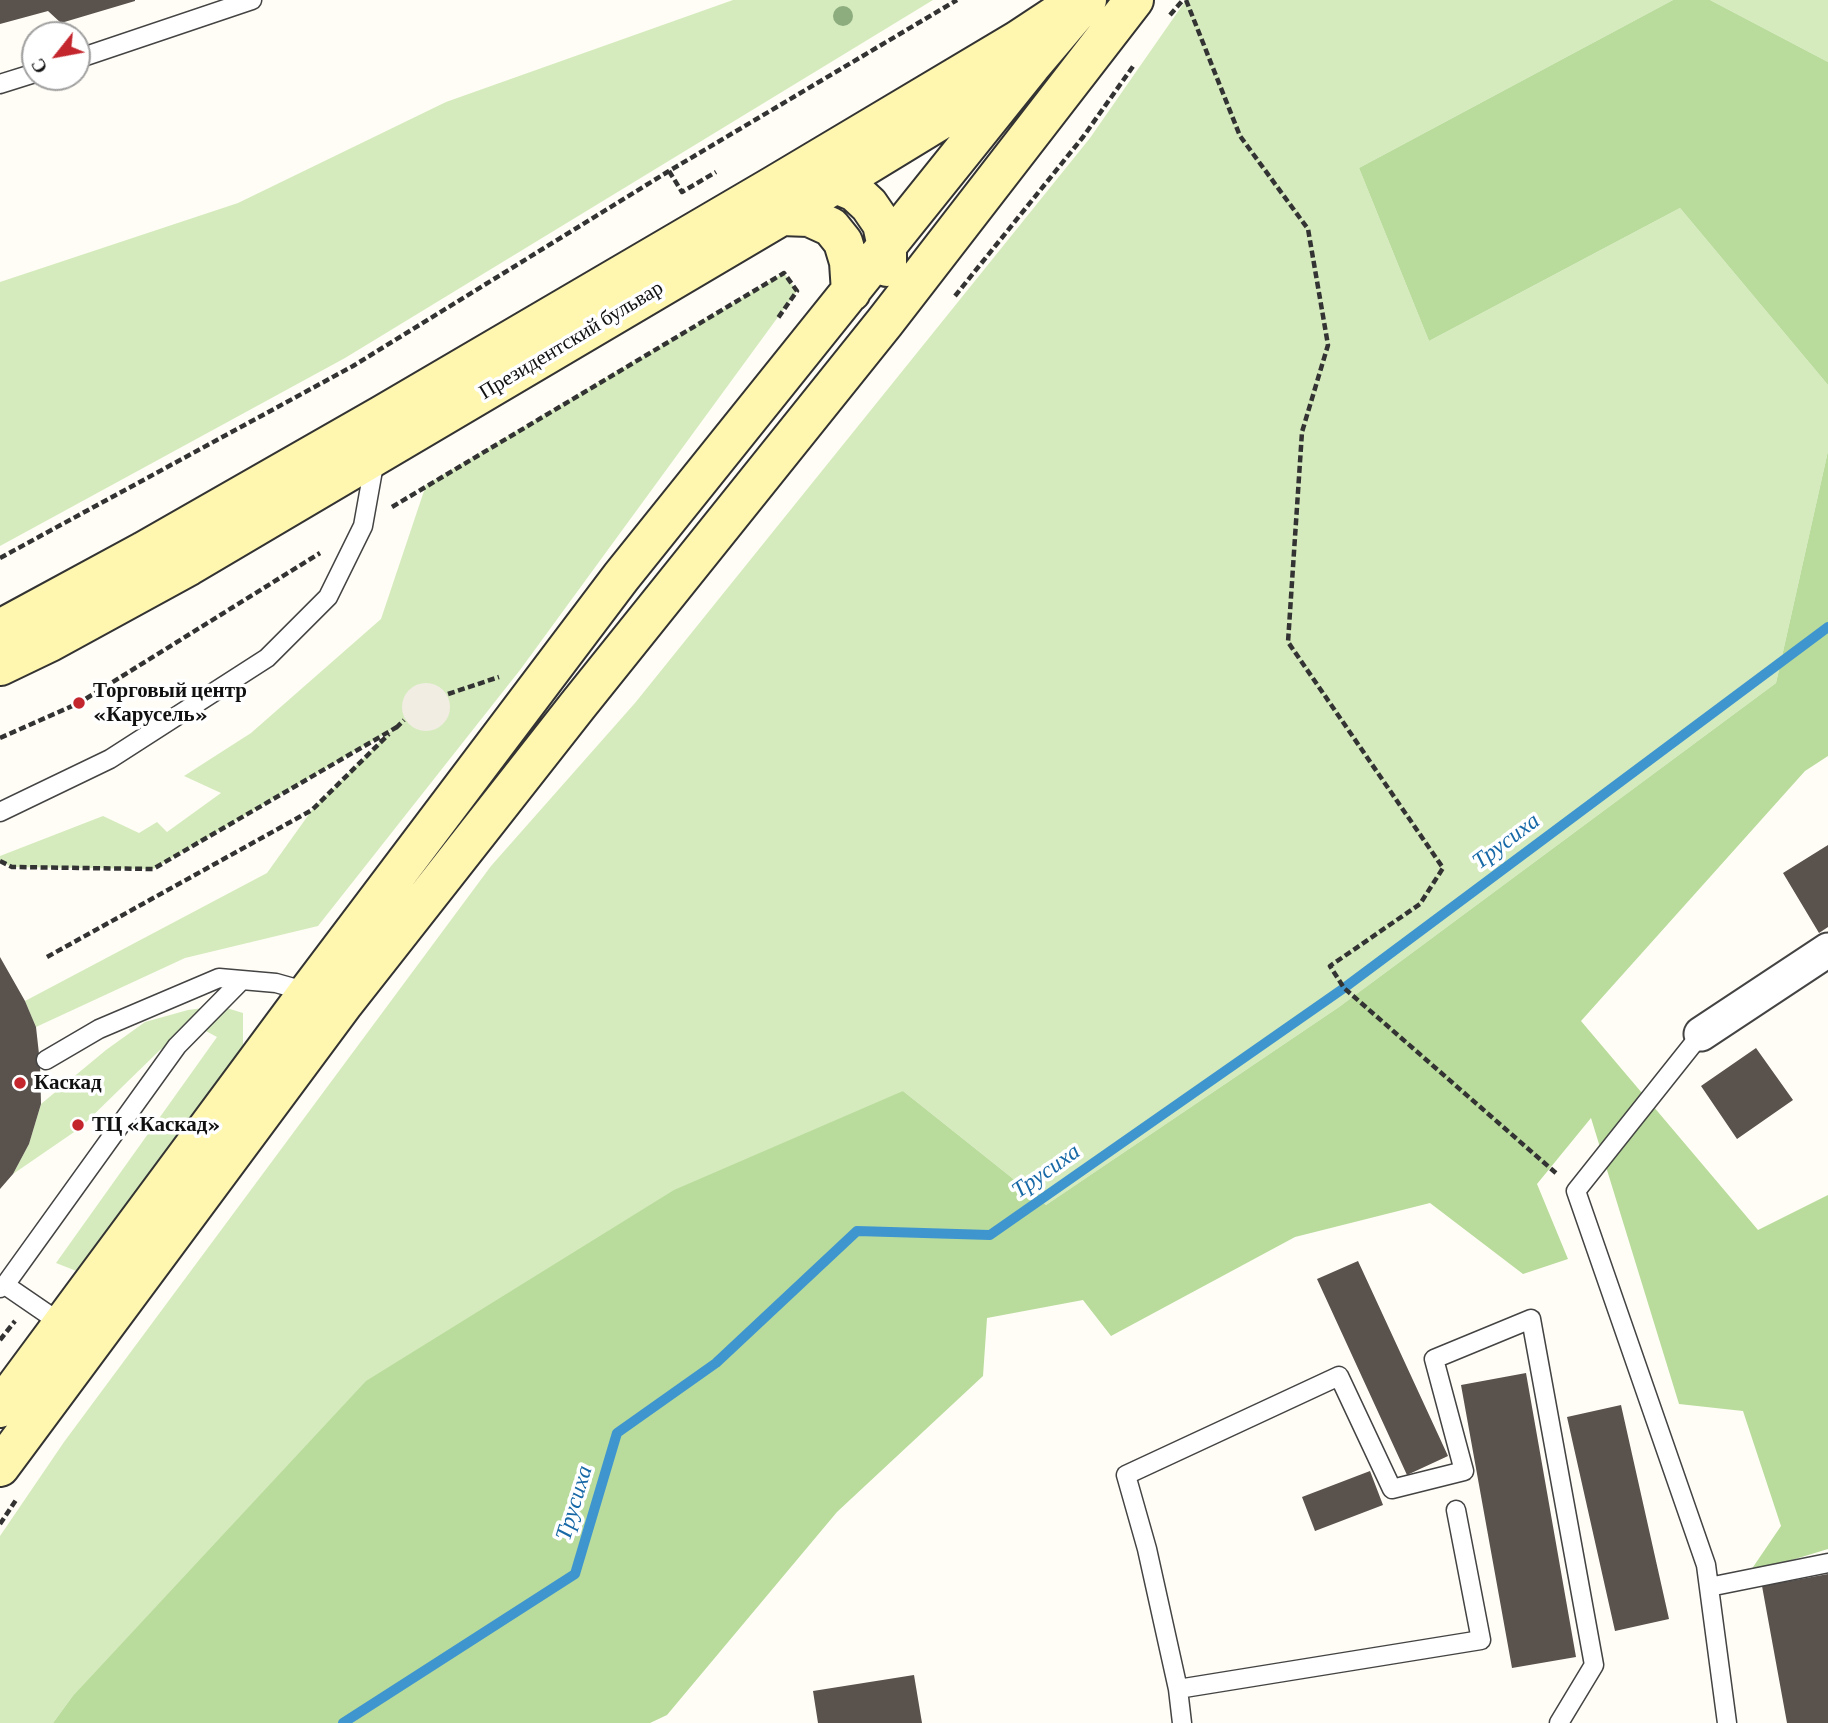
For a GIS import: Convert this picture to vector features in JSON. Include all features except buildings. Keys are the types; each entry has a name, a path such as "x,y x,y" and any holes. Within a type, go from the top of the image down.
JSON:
{"main road":[{"name":"Президентский бульвар","path":"0,666 50,642 189,566 375,455 777,201 1078,0"},
{"path":"0,1408 308,992 621,578 1031,66 1087,0"},
{"path":"836,184 1134,0"},
{"path":"0,1467 344,1003 578,705 885,322 1134,0"},
{"path":"777,201 813,181 836,184 855,192 869,205 882,224 887,247 885,322"},
{"name":"Президентский бульвар","path":"0,629 144,551 382,415 777,201"},
{"path":"777,201 831,227 843,242 849,262 851,292"}],"street":[{"path":"1701,1034 1828,950"}],"lane":[{"path":"91,53 253,0"},
{"path":"0,84 21,77"},
{"path":"0,812 110,759 267,658 328,597 363,526 375,455"},
{"path":"46,1060 99,1029 219,978 276,983 308,992"},
{"path":"62,1324 2,1287 177,1046 242,980"},
{"path":"1701,1034 1576,1191 1706,1565 1727,1723"},
{"path":"1182,1723 1178,1689 1147,1549 1126,1475 1339,1376 1392,1489 1464,1471 1434,1359 1531,1319 1594,1665 1559,1723"},
{"path":"1178,1689 1481,1640 1455,1510"},
{"path":"1709,1587 1828,1563"}],"path":[{"path":"0,558 353,366 668,171 957,0"},
{"path":"1186,0 1240,136 1308,229 1328,345 1301,432 1288,642 1443,868 1420,904 1331,966 1344,988 1576,1191"},
{"path":"668,171 682,192 716,172"},
{"path":"410,495 784,273 797,291 773,325"},
{"path":"0,738 79,703 322,552"},
{"path":"448,694 508,674"},
{"path":"47,957 312,810 404,720"},
{"path":"0,861 12,867 153,869 397,727"}],"green space":[{"path":"733,0 933,0 345,358 0,546 0,282 238,203 446,102"},
{"path":"1186,0 1673,0 1359,168 1429,341 1680,208 1828,385 1828,451 1776,683 1339,1007 1046,1205 903,1091 72,1697 53,1723 0,1723 0,1536 64,1442 491,866 635,703 1090,138"},
{"path":"1673,0 1710,0 1828,62 1828,385 1680,208 1429,341 1359,168"},
{"path":"1710,0 1828,0 1828,62"},
{"path":"784,273 797,291 520,670 318,926 185,958 36,1027 25,1001 267,873 312,810 393,729 153,869 12,867 0,861 0,856 103,816 139,833 157,822 167,832 221,793 184,776 251,733 381,619 426,485"},
{"path":"1828,451 1828,756 1805,771 1581,1021 1758,1230 1828,1195 1828,1549 1749,1573 1781,1526 1743,1411 1679,1404 1591,1118 1537,1184 1568,1259 1523,1274 1430,1203 1295,1237 1111,1336 1083,1300 987,1318 983,1376 837,1512 667,1715 650,1723 53,1723 72,1697 366,1381 674,1190 903,1091 1046,1205 1339,1007 1776,683"},
{"path":"220,1006 243,1013 243,1053 79,1272 56,1263 217,1037 204,1030 188,1031 160,1050 80,1128 13,1174 29,1144 41,1104 106,1050 145,1022 188,1010"}],"shaded area":[{"path":"426,683 435,684 443,690 449,698 449,716 443,724 435,730 426,731 417,730 409,724 403,716 402,707 403,698 409,690 417,684"}],"waterway":[{"name":"Трусиха","path":"343,1723 575,1574 617,1433 716,1363 857,1231 990,1235 1344,988 1828,627"}],"place":[{"name":"Торговый центр «Карусель»","path":"79,703"},
{"name":"Каскад","path":"20,1083"},
{"name":"ТЦ «Каскад»","path":"78,1125"}]}
